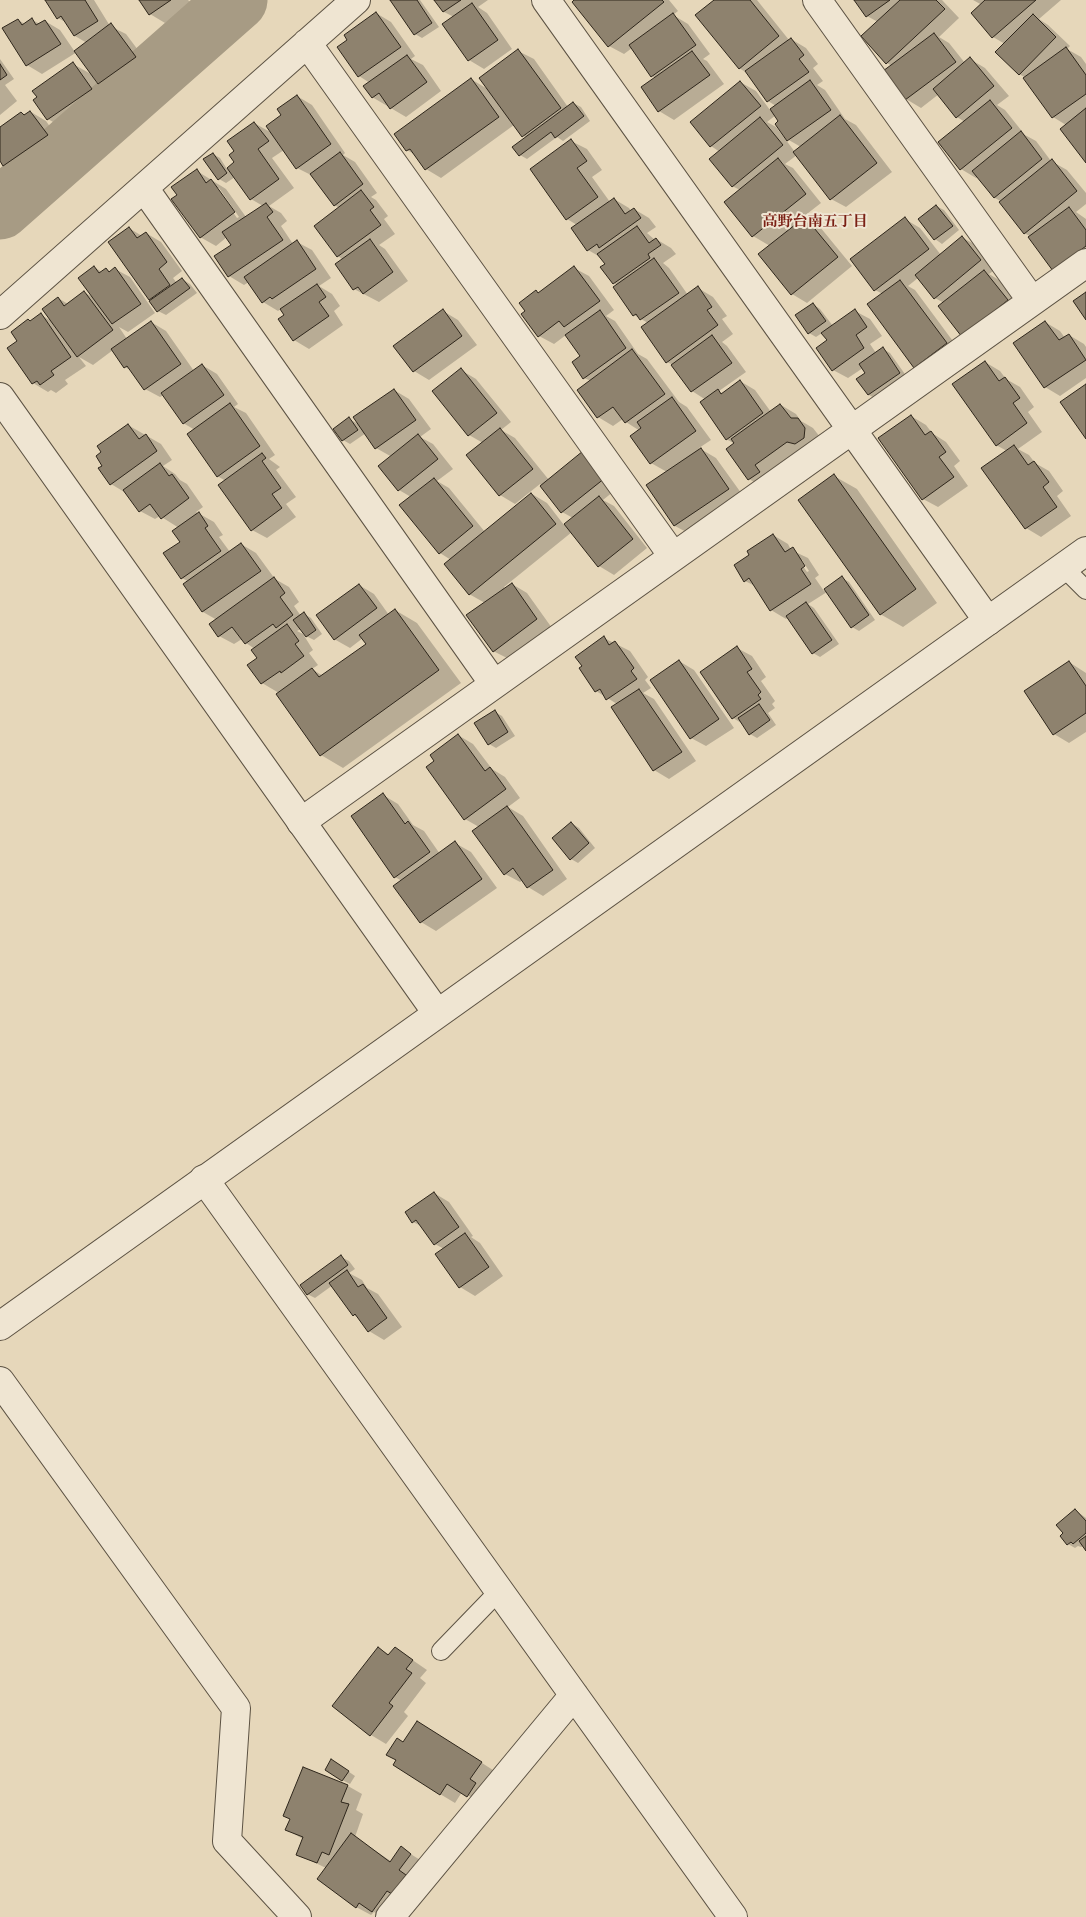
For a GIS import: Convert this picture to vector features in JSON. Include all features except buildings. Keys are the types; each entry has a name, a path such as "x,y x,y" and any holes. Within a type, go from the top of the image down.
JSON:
{"street":[{"path":"0,315 356,0"},
{"path":"546,0 988,621"},
{"path":"817,0 1032,301"},
{"path":"307,43 673,556"},
{"path":"144,188 494,684"},
{"path":"301,822 1086,263"},
{"path":"0,397 437,1013"},
{"path":"0,1326 1086,551"},
{"path":"204,1180 733,1917"},
{"path":"0,1381 236,1708 227,1841 297,1917"},
{"path":"390,1917 574,1695"}],"lane":[{"path":"1063,567 1086,590"},
{"path":"441,1651 499,1590"}],"waterway":[{"path":"0,209 237,0"}],"district":[{"name":"高野台南五丁目","path":"815,222"}]}
